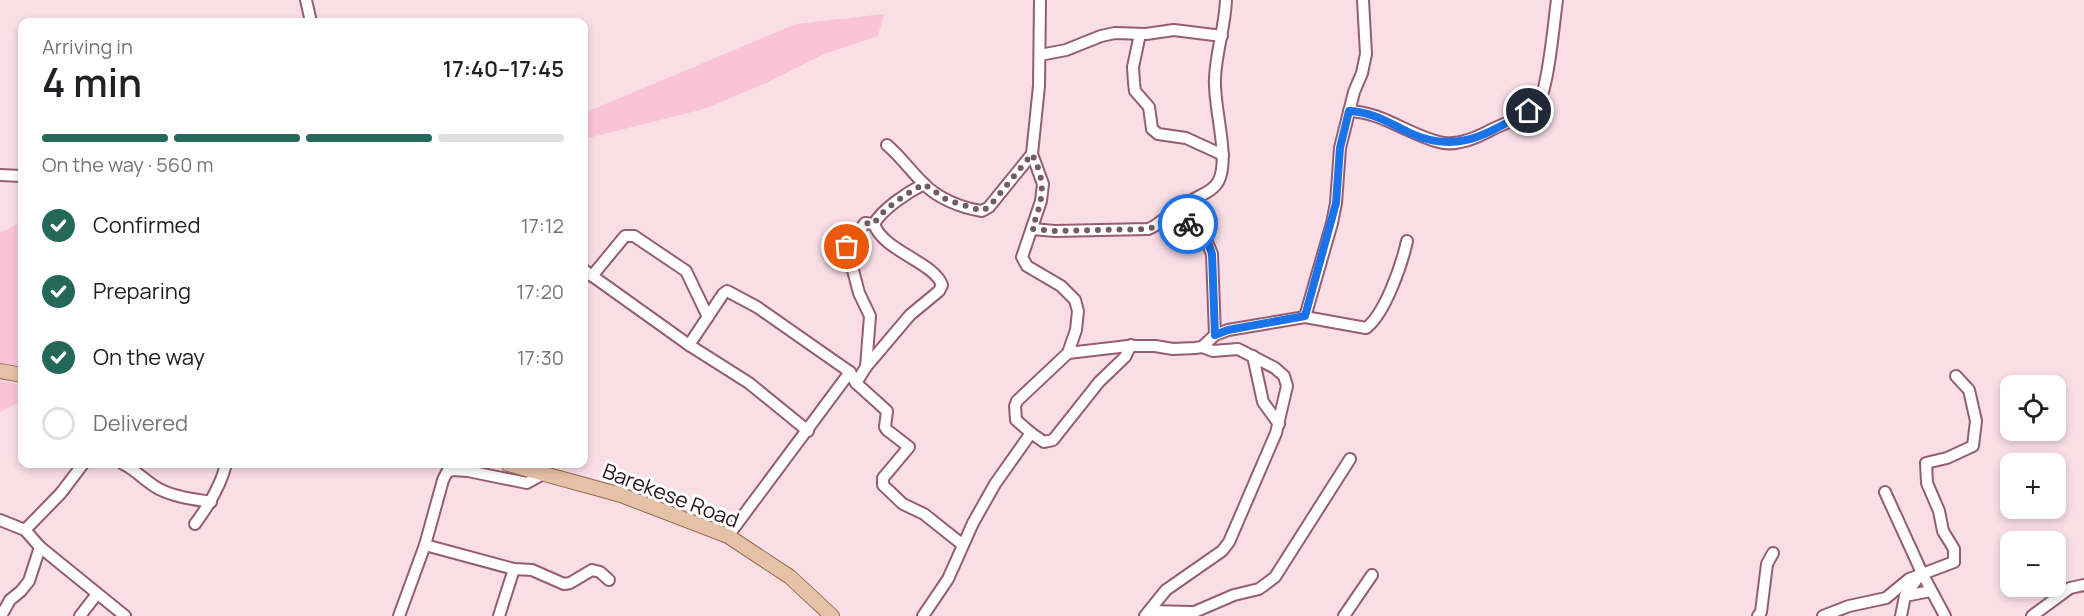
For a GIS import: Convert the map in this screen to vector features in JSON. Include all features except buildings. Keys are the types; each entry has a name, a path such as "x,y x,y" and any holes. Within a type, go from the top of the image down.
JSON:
{"main road":[{"path":"0,370 18,374"},
{"name":"Barekese Road","path":"524,468 621,495 728,536 790,577 832,616"}],"street":[{"path":"306,0 310,18"},
{"path":"1041,0 1039,87 1032,154 1043,184 1041,201 1023,252 1024,262 1061,286 1075,300 1077,305 1076,330 1068,354 1024,394 1015,406 1016,420 1044,442 1053,440 1099,382 1125,357 1131,345"},
{"path":"1181,212 1185,205 1218,183 1223,166 1215,78 1226,0"},
{"path":"1305,316 1336,203 1340,148 1366,54 1363,0"},
{"path":"1349,111 1378,116 1412,134 1442,143 1477,137 1529,111 1541,100 1557,0"},
{"path":"1040,55 1066,50 1108,35 1174,30 1222,36"},
{"path":"1140,33 1133,67 1134,83 1135,91 1151,111 1152,129 1158,134 1186,138 1223,155"},
{"path":"887,145 906,162 924,184 947,200 982,211 989,207 1032,154"},
{"path":"0,175 18,177"},
{"path":"874,224 879,216 909,192 924,184"},
{"path":"1032,229 1055,231 1148,229 1154,227 1172,212 1177,210 1181,212"},
{"path":"1181,212 1184,219 1208,242 1212,254 1215,335"},
{"path":"856,383 866,367 910,315 939,291 942,285 936,275 882,236 874,224 865,223 847,247 859,293 870,316 866,367"},
{"path":"708,317 686,271 634,236 625,236 588,273 689,345 748,383 808,431"},
{"path":"1202,347 1215,335 1228,330 1305,316 1366,328 1395,282 1407,241"},
{"path":"689,345 723,294 728,291 757,307 850,372 856,383 887,411 885,427 909,447 883,478 883,485 903,504 924,514 963,545"},
{"path":"1068,354 1131,345 1155,345 1173,349 1202,347 1214,351 1238,349 1275,368 1284,376 1287,386 1279,424 1229,542 1222,551 1166,590 1148,614"},
{"path":"1253,356 1263,402 1279,424"},
{"path":"728,536 850,372"},
{"path":"1823,616 1849,606 1886,598 1910,579 1954,562 1954,549 1942,531 1939,511 1927,483 1926,463 1947,458 1973,446 1976,421 1969,390 1956,376"},
{"path":"923,616 948,579 995,484 1031,433"},
{"path":"1148,614 1189,614 1234,595 1259,589 1275,577 1350,459"},
{"path":"25,530 80,468"},
{"path":"130,468 157,488 178,497 211,502"},
{"path":"195,524 211,502 225,468"},
{"path":"399,616 425,545 447,472 468,471 527,483 545,473"},
{"path":"1885,492 1922,573 1945,616"},
{"path":"0,520 25,530 40,547 125,616"},
{"path":"425,545 514,569 532,570 564,584 592,570 600,572 609,580"},
{"path":"1,616 10,600 29,581 40,547"},
{"path":"1760,615 1767,564 1773,553"},
{"path":"500,616 514,569"},
{"path":"1901,616 1905,596 1922,573"},
{"path":"1344,616 1372,575"},
{"path":"2032,616 2070,588 2084,585"},
{"path":"1905,596 1931,591"},
{"path":"80,616 97,594"}],"shaded area":[{"path":"884,14 878,36 824,54 768,82 704,109 588,138 588,111 796,24"},
{"path":"18,224 18,370 0,366 0,233"},
{"path":"0,381 18,384 18,403 0,412"}],"way so far":[{"path":"847,247 865,223 874,224 879,216 909,192 924,184 947,200 982,211 989,207 1032,154 1042,176 1043,184 1041,201 1032,229 1055,231 1148,229 1177,210 1181,212 1188,224"}],"route":[{"path":"1188,224 1208,242 1212,254 1215,335 1228,330 1305,316 1332,223 1336,203 1340,148 1349,111 1378,116 1412,134 1442,143 1477,137 1529,111"}]}
